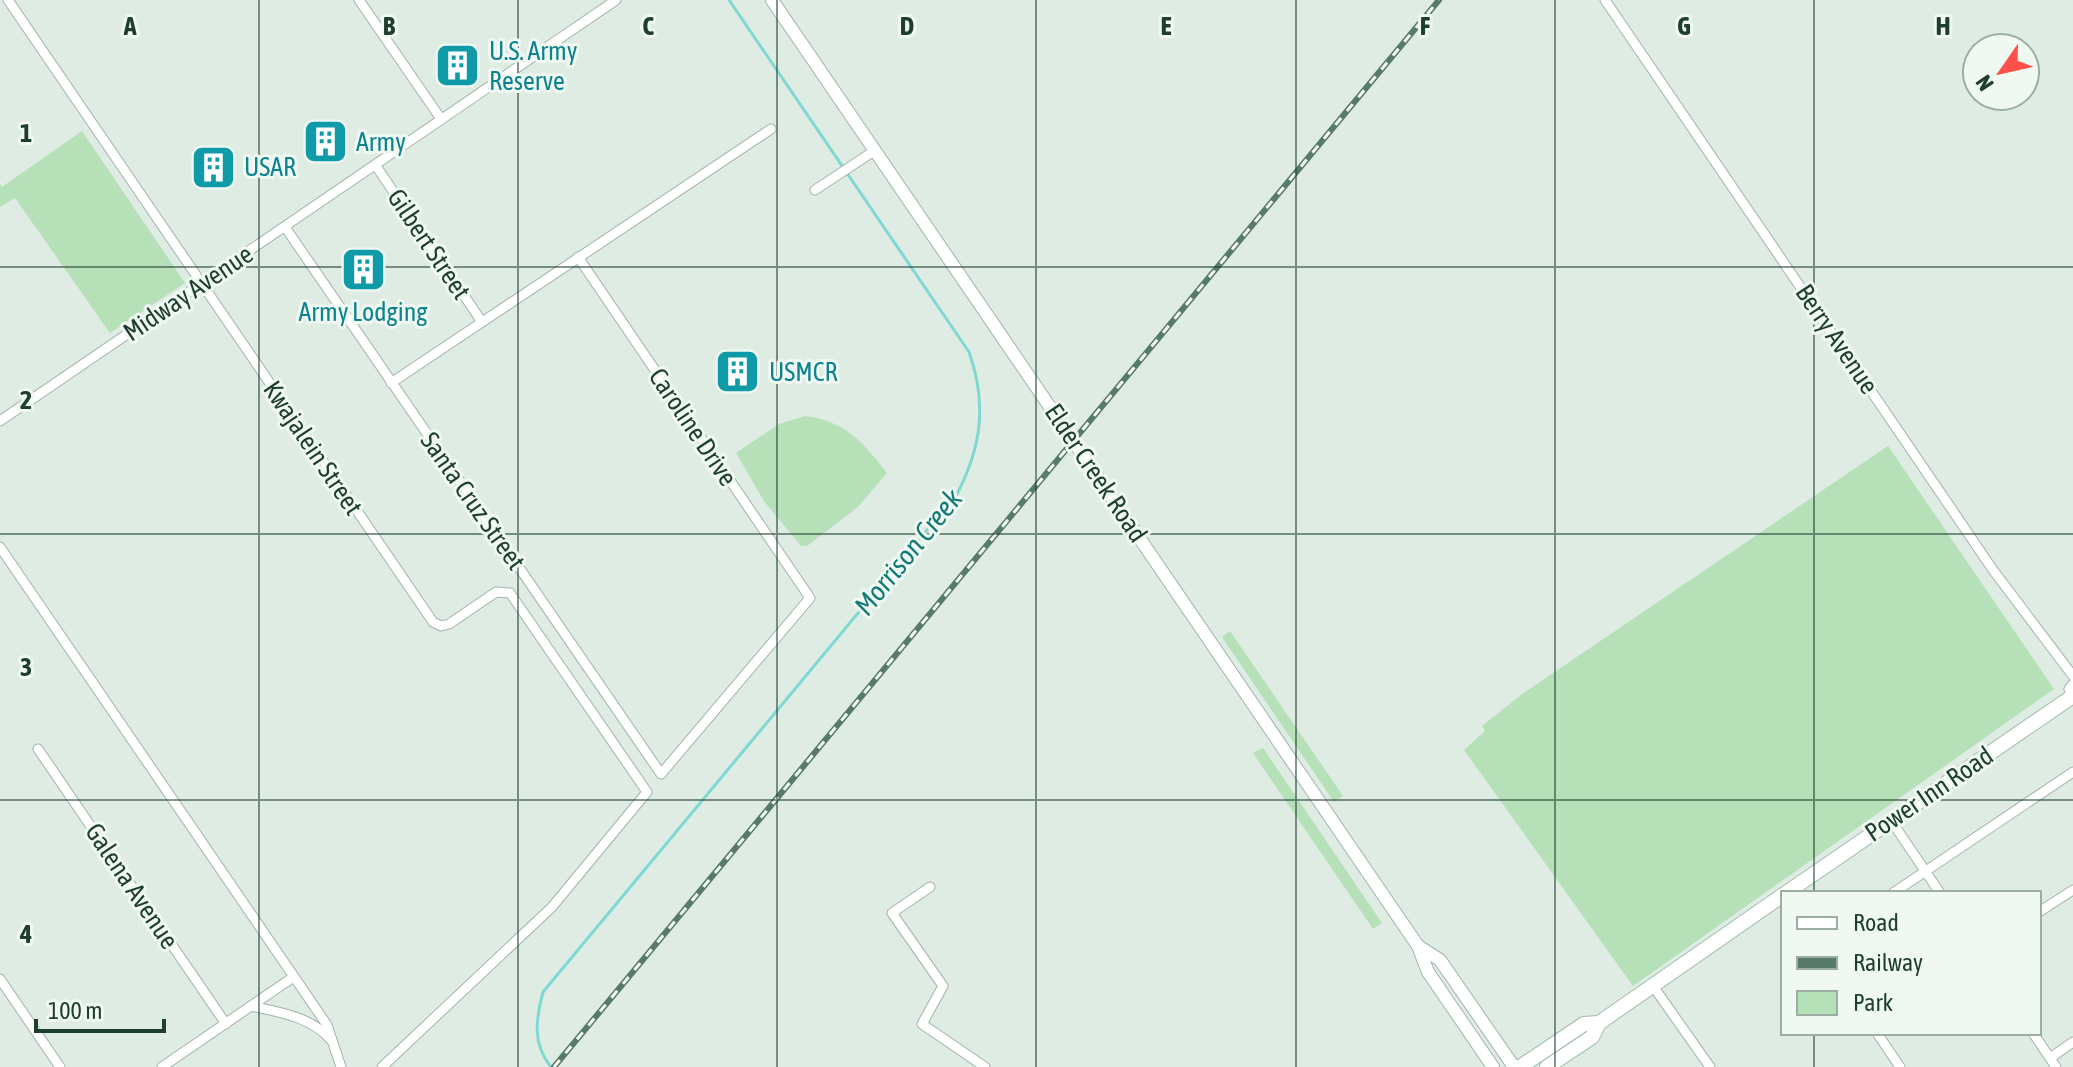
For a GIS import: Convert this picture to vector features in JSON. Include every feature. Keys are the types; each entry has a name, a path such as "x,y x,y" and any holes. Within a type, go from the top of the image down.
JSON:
{"main road":[{"name":"Power Inn Road","path":"1788,891 2073,695"},
{"name":"Power Inn Road","path":"1547,1067 1592,1037 1599,1023 1781,896"},
{"name":"Power Inn Road","path":"1520,1067 1584,1024 1599,1023"}],"street":[{"name":"Kwajalein Street","path":"8,0 433,622 441,626 449,624 496,592 510,593 647,792 552,907 382,1067"},
{"path":"359,0 441,119"},
{"name":"Midway Avenue","path":"0,421 616,0"},
{"name":"Elder Creek Road","path":"772,0 1418,946 1428,972 1493,1067"},
{"name":"Berry Avenue","path":"1605,0 1993,570 2073,676"},
{"path":"391,383 771,129"},
{"path":"815,190 874,151"},
{"name":"Gilbert Street","path":"376,166 482,322"},
{"name":"Santa Cruz Street","path":"285,227 661,774"},
{"name":"Caroline Drive","path":"578,257 810,598 661,774"},
{"path":"0,547 327,1025 341,1067"},
{"path":"2073,684 2069,689 2073,695"},
{"name":"Galena Avenue","path":"38,749 226,1024"},
{"path":"1896,891 2073,772"},
{"path":"1890,819 1939,891"},
{"path":"930,887 892,913 943,986 922,1024 985,1067"},
{"path":"2041,911 2073,890"},
{"name":"Elder Creek Road","path":"1418,946 1440,960 1514,1067"},
{"path":"162,1067 292,978"},
{"path":"0,979 60,1067"},
{"path":"1653,986 1710,1067"},
{"path":"251,1006 288,1014 321,1029 336,1049"},
{"path":"1878,1035 1900,1067"},
{"path":"2034,1035 2053,1062 2073,1042"}],"green space":[{"path":"82,131 185,283 110,333 15,198 0,207 0,184 2,187"},
{"path":"805,416 842,428 870,452 887,473 858,507 807,546 801,546 764,501 736,453 779,424"},
{"path":"1888,446 2054,689 1633,986 1464,750 1485,731 1482,726 1522,694"},
{"path":"1230,631 1343,796 1334,802 1222,637"},
{"path":"1263,748 1382,923 1373,929 1253,753"}],"waterway":[{"name":"Morrison Creek","path":"551,1067 541,1049 537,1031 543,992 957,494 977,441 980,407 969,352 729,0"}],"railway":[{"path":"554,1067 1439,0"}],"place":[{"name":"U.S. Army Reserve","path":"458,66"},
{"name":"Army","path":"325,142"},
{"name":"USAR","path":"213,167"},
{"name":"Army Lodging","path":"363,269"},
{"name":"USMCR","path":"738,372"}]}
